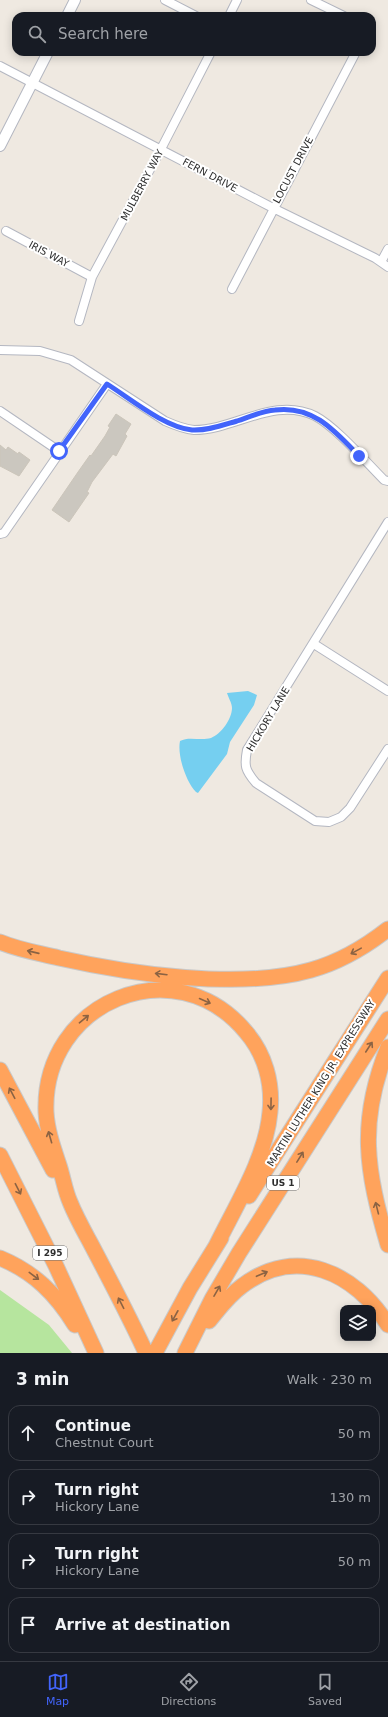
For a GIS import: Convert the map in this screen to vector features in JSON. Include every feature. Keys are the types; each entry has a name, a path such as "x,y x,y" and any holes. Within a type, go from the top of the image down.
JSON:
{"highway":[{"path":"0,942 36,953 110,967 199,977 261,978 294,974 326,965 358,950 388,929"},
{"name":"MARTIN LUTHER KING JR. EXPRESSWAY","path":"155,1353 216,1246 388,978"},
{"path":"70,1201 49,1134 46,1111 50,1073 62,1044 83,1019 100,1007 120,998 153,990 165,990 190,994 212,1004 241,1026 261,1054 270,1088 269,1123 262,1149 216,1246"},
{"name":"US 1","path":"185,1352 239,1253 388,1019"},
{"path":"388,1047 379,1072 370,1108 368,1149 374,1193 388,1245"},
{"path":"0,1070 70,1201 146,1353"},
{"name":"I 295","path":"0,1155 56,1266 96,1353"},
{"path":"0,1258 32,1274 50,1290 66,1310 92,1353"},
{"path":"185,1352 220,1306 236,1291 262,1274 285,1266 316,1268 345,1279 363,1293 388,1325"}],"street":[{"path":"69,12 75,0"},
{"path":"165,0 188,12"},
{"path":"231,12 237,0"},
{"path":"311,0 336,12"},
{"path":"0,146 46,56"},
{"name":"MULBERRY WAY","path":"79,321 92,277 209,56"},
{"name":"LOCUST DRIVE","path":"232,289 273,208 354,56"},
{"name":"FERN DRIVE","path":"0,66 273,208 381,262 388,267"},
{"name":"IRIS WAY","path":"6,231 92,277"},
{"path":"381,262 388,249"},
{"path":"0,350 40,351 71,360 165,421 178,427 193,430 209,428 274,410 296,409 315,416 329,426 379,475 388,481"},
{"path":"0,534 4,533 59,451 107,384"},
{"path":"0,411 59,451"},
{"name":"HICKORY LANE","path":"388,522 314,644 247,750 244,763 248,774 256,783 314,821 329,822 341,817 350,808 388,749"},
{"path":"314,644 388,691"}],"green space":[{"path":"0,1290 49,1325 72,1353 0,1353"}],"water":[{"path":"248,691 257,695 254,705 230,742 227,754 198,793 196,792 192,788 183,768 179,747 180,741 187,739 207,739 215,736 225,726 232,712 231,702 227,693"}],"building":[{"path":"116,414 131,424 125,434 127,436 116,456 113,454 92,482 87,492 89,493 69,522 52,510 105,436 110,427 108,426"},
{"path":"0,445 6,450 8,447 18,454 19,452 30,460 19,476 0,466"}],"route":[{"path":"59,451 107,384 165,421 178,427 193,430 209,428 274,410 296,409 315,416 329,426 359,456"}]}
